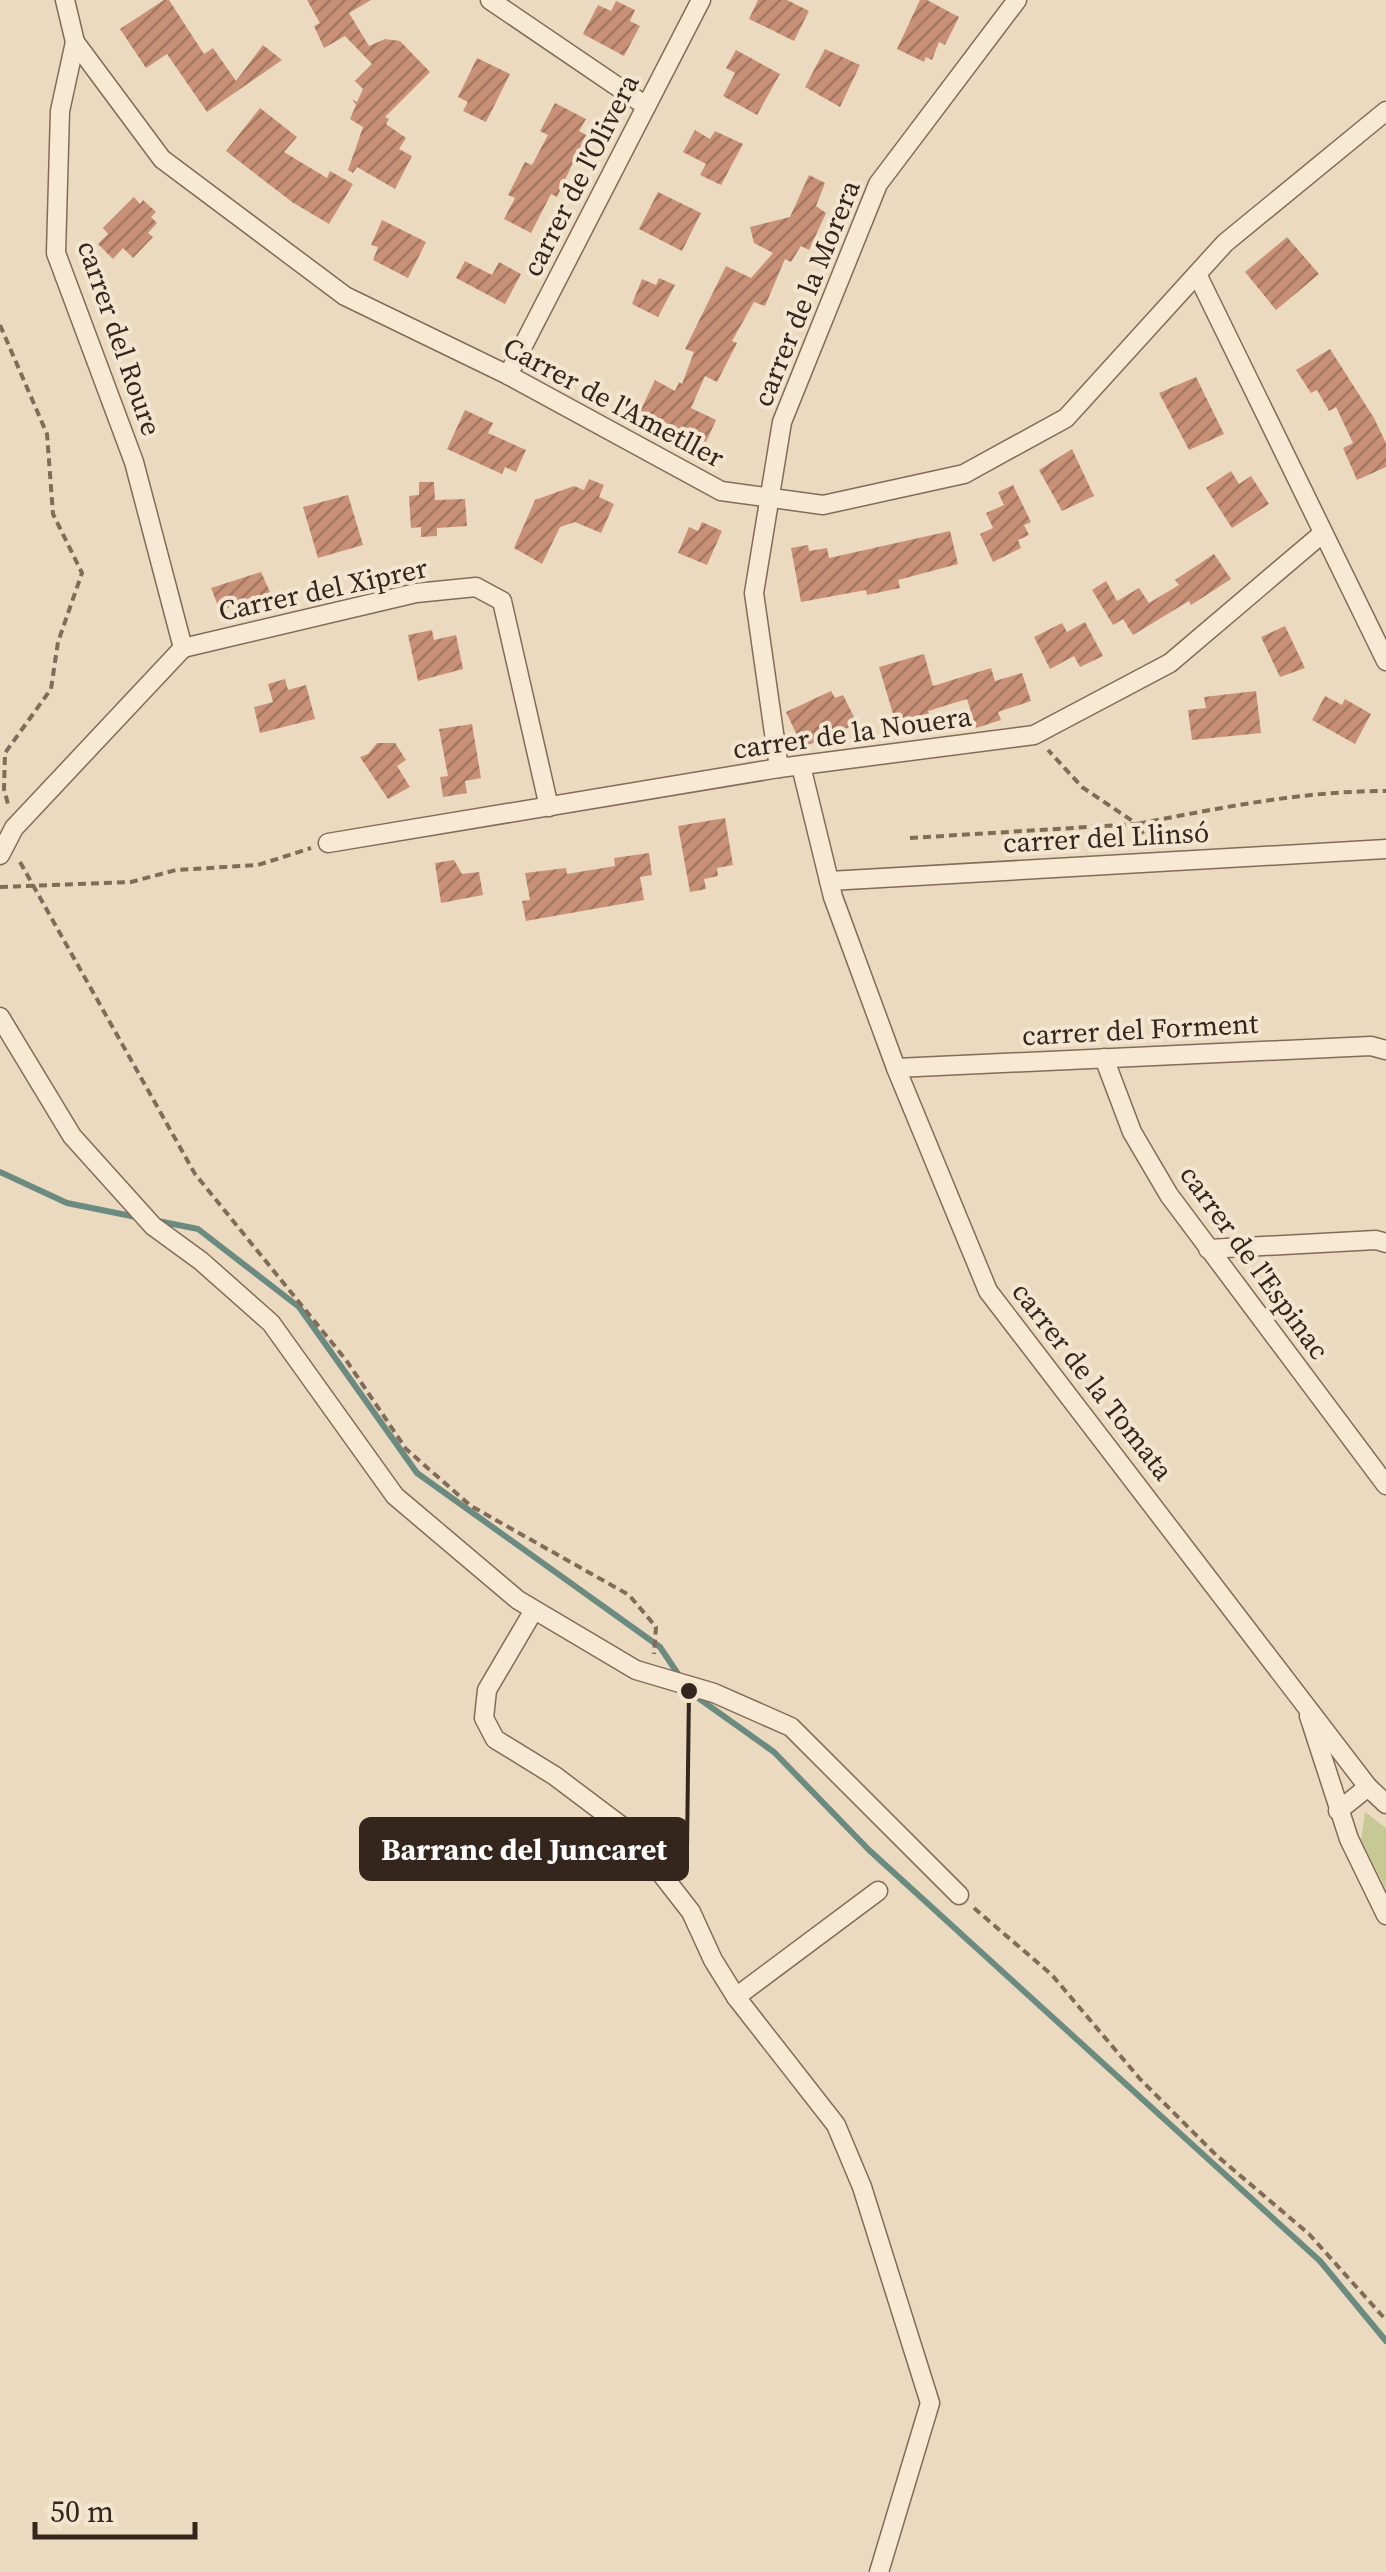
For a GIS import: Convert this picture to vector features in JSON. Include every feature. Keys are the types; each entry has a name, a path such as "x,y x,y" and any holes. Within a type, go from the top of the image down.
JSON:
{"street":[{"name":"Carrer de l'Ametller","path":"66,0 75,42 162,159 345,296 508,374 721,490 822,505 964,474 1066,418 1225,242 1386,112"},
{"path":"490,0 646,106"},
{"name":"carrer de l'Olivera","path":"508,374 700,0"},
{"name":"carrer de la Morera","path":"779,768 754,593 782,422 878,184 1017,0"},
{"name":"carrer del Roure","path":"75,42 60,111 56,253 134,462 183,648"},
{"path":"1196,274 1386,661"},
{"name":"carrer de la Nouera","path":"328,843 779,768 1034,736 1170,662 1323,532"},
{"name":"Carrer del Xiprer","path":"183,648 416,593 476,588 502,601 549,806"},
{"path":"0,855 14,828 183,648"},
{"name":"carrer de la Tomata","path":"801,766 830,880 896,1068 988,1290 1368,1787 1386,1804"},
{"name":"carrer del Llinsó","path":"830,880 1386,848"},
{"path":"0,1017 72,1136 153,1226 271,1323 394,1496 534,1610 636,1670 714,1693 791,1727 959,1896"},
{"name":"carrer del Forment","path":"896,1068 1370,1046 1386,1050"},
{"name":"carrer de l'Espinac","path":"1104,1058 1132,1132 1169,1195 1386,1485"},
{"path":"1208,1250 1386,1242"},
{"path":"534,1610 487,1690 484,1718 496,1739 555,1776 628,1830 691,1912 736,1997 836,2124 862,2188 930,2403 880,2572"},
{"path":"1305,1701 1338,1811 1386,1915"},
{"path":"1338,1811 1368,1787"},
{"path":"736,1997 878,1891"}],"path":[{"path":"0,325 47,434 53,514 82,573 58,642 51,689 5,754 4,789 14,828"},
{"path":"1034,736 1082,786 1137,824"},
{"path":"910,838 1137,824 1264,799 1386,791"},
{"path":"0,887 131,882 176,870 258,865 328,843"},
{"path":"31,884 195,1174 346,1360 406,1449 471,1506 629,1595 656,1628 652,1675"},
{"path":"959,1896 1052,1974 1140,2079 1216,2155 1309,2234 1386,2320"}],"green space":[{"path":"1365,1812 1386,1828 1386,1889 1361,1840"}],"building":[{"path":"169,0 204,54 213,48 236,81 263,45 282,60 207,112 167,54 146,68 120,29"},
{"path":"307,0 371,0 349,13 369,46 385,39 400,41 430,72 385,117 389,119 386,124 406,138 399,149 412,156 395,189 357,167 353,173 348,170 363,127 350,119 356,105 352,99 357,102 363,89 355,81 372,64 345,36 324,48 314,26 320,23"},
{"path":"758,0 787,0 809,11 794,41 749,19"},
{"path":"920,0 959,17 945,45 939,42 932,60 926,57 924,62 897,49"},
{"path":"616,1 635,10 630,21 640,26 624,56 583,34 598,5 611,11"},
{"path":"825,49 860,65 840,107 805,87"},
{"path":"736,50 780,74 757,115 723,96 735,73 726,68"},
{"path":"477,58 510,74 486,122 463,111 468,102 458,97"},
{"path":"555,103 586,119 579,131 586,135 557,197 551,194 531,233 504,219 515,198 508,195 525,162 532,165 548,135 540,131"},
{"path":"260,108 297,137 284,152 327,178 330,171 353,184 329,224 292,202 226,151"},
{"path":"695,130 710,139 715,131 743,144 721,185 700,175 706,164 683,152"},
{"path":"809,175 825,183 816,206 826,213 809,250 801,246 791,262 785,259 765,306 754,302 732,341 737,343 717,382 705,376 691,408 716,420 706,442 658,419 654,429 636,420 655,380 675,391 679,382 682,384 694,352 685,349 726,266 751,278 773,253 754,243 750,227 790,217"},
{"path":"658,192 701,213 682,251 639,229"},
{"path":"134,197 156,212 151,217 157,223 148,233 153,237 133,258 123,248 113,259 98,244 108,234 103,228"},
{"path":"382,220 426,242 408,278 373,260 378,247 371,245"},
{"path":"1287,237 1319,274 1276,310 1245,272"},
{"path":"465,261 492,275 499,262 521,274 505,304 456,278"},
{"path":"659,278 675,285 658,317 632,304 642,279 656,285"},
{"path":"1330,349 1386,443 1386,467 1357,480 1343,448 1353,443 1336,407 1329,411 1317,390 1311,393 1296,370"},
{"path":"1196,377 1224,434 1189,450 1159,393"},
{"path":"465,410 493,423 488,433 526,450 516,472 505,467 502,474 447,449"},
{"path":"1072,449 1094,496 1062,511 1039,470"},
{"path":"1231,471 1239,484 1251,476 1269,504 1232,528 1206,488"},
{"path":"589,479 604,485 599,497 614,504 601,533 575,522 560,527 542,564 514,548 535,500 574,486 584,490"},
{"path":"419,482 434,482 435,500 465,499 467,526 437,528 437,536 421,537 421,527 411,528 409,496 419,495"},
{"path":"1013,485 1031,522 1024,525 1029,535 1018,540 1021,548 993,562 980,534 993,528 986,513 1004,505 998,492"},
{"path":"348,495 363,545 318,558 303,507"},
{"path":"702,522 722,531 707,565 678,553 689,527 698,531"},
{"path":"950,531 958,564 898,580 900,588 801,602 791,548 827,548 829,558"},
{"path":"1214,554 1231,579 1133,635 1123,619 1113,625 1092,590 1106,581 1117,601 1139,588 1149,603 1179,585 1175,580"},
{"path":"261,572 270,592 220,611 211,588"},
{"path":"1085,622 1103,656 1080,667 1074,656 1050,669 1034,637 1062,623 1067,632"},
{"path":"1285,626 1305,668 1280,677 1261,637"},
{"path":"432,630 434,640 456,635 463,669 418,681 408,635"},
{"path":"924,654 933,686 991,668 995,681 1022,673 1031,701 998,712 1001,720 976,728 967,699 928,711 930,717 897,727 879,667"},
{"path":"285,679 288,690 306,685 315,719 260,733 254,707 273,702 268,684"},
{"path":"831,691 835,698 843,695 857,723 843,730 848,739 827,749 821,750 817,741 803,748 786,712"},
{"path":"1256,691 1261,733 1192,740 1188,710 1206,708 1204,697"},
{"path":"1325,696 1342,705 1345,699 1371,714 1355,744 1312,720"},
{"path":"472,724 481,778 465,781 467,793 443,797 440,777 448,776 439,729"},
{"path":"377,743 395,743 406,760 397,766 410,787 388,799 360,757"},
{"path":"725,818 733,865 717,868 718,876 704,879 706,889 690,892 678,826"},
{"path":"649,853 652,875 640,877 644,900 526,921 522,901 530,900 525,873 566,868 567,874 615,866 614,858"},
{"path":"454,860 462,874 479,872 483,895 441,903 435,863"}],"waterway":[{"path":"0,1172 67,1203 141,1218"},
{"path":"158,1221 198,1229 299,1307 417,1473 660,1647 680,1677"},
{"path":"694,1695 774,1752 869,1850 1320,2261 1386,2341"}],"place":[{"name":"Barranc del Juncaret","path":"689,1691"}]}
